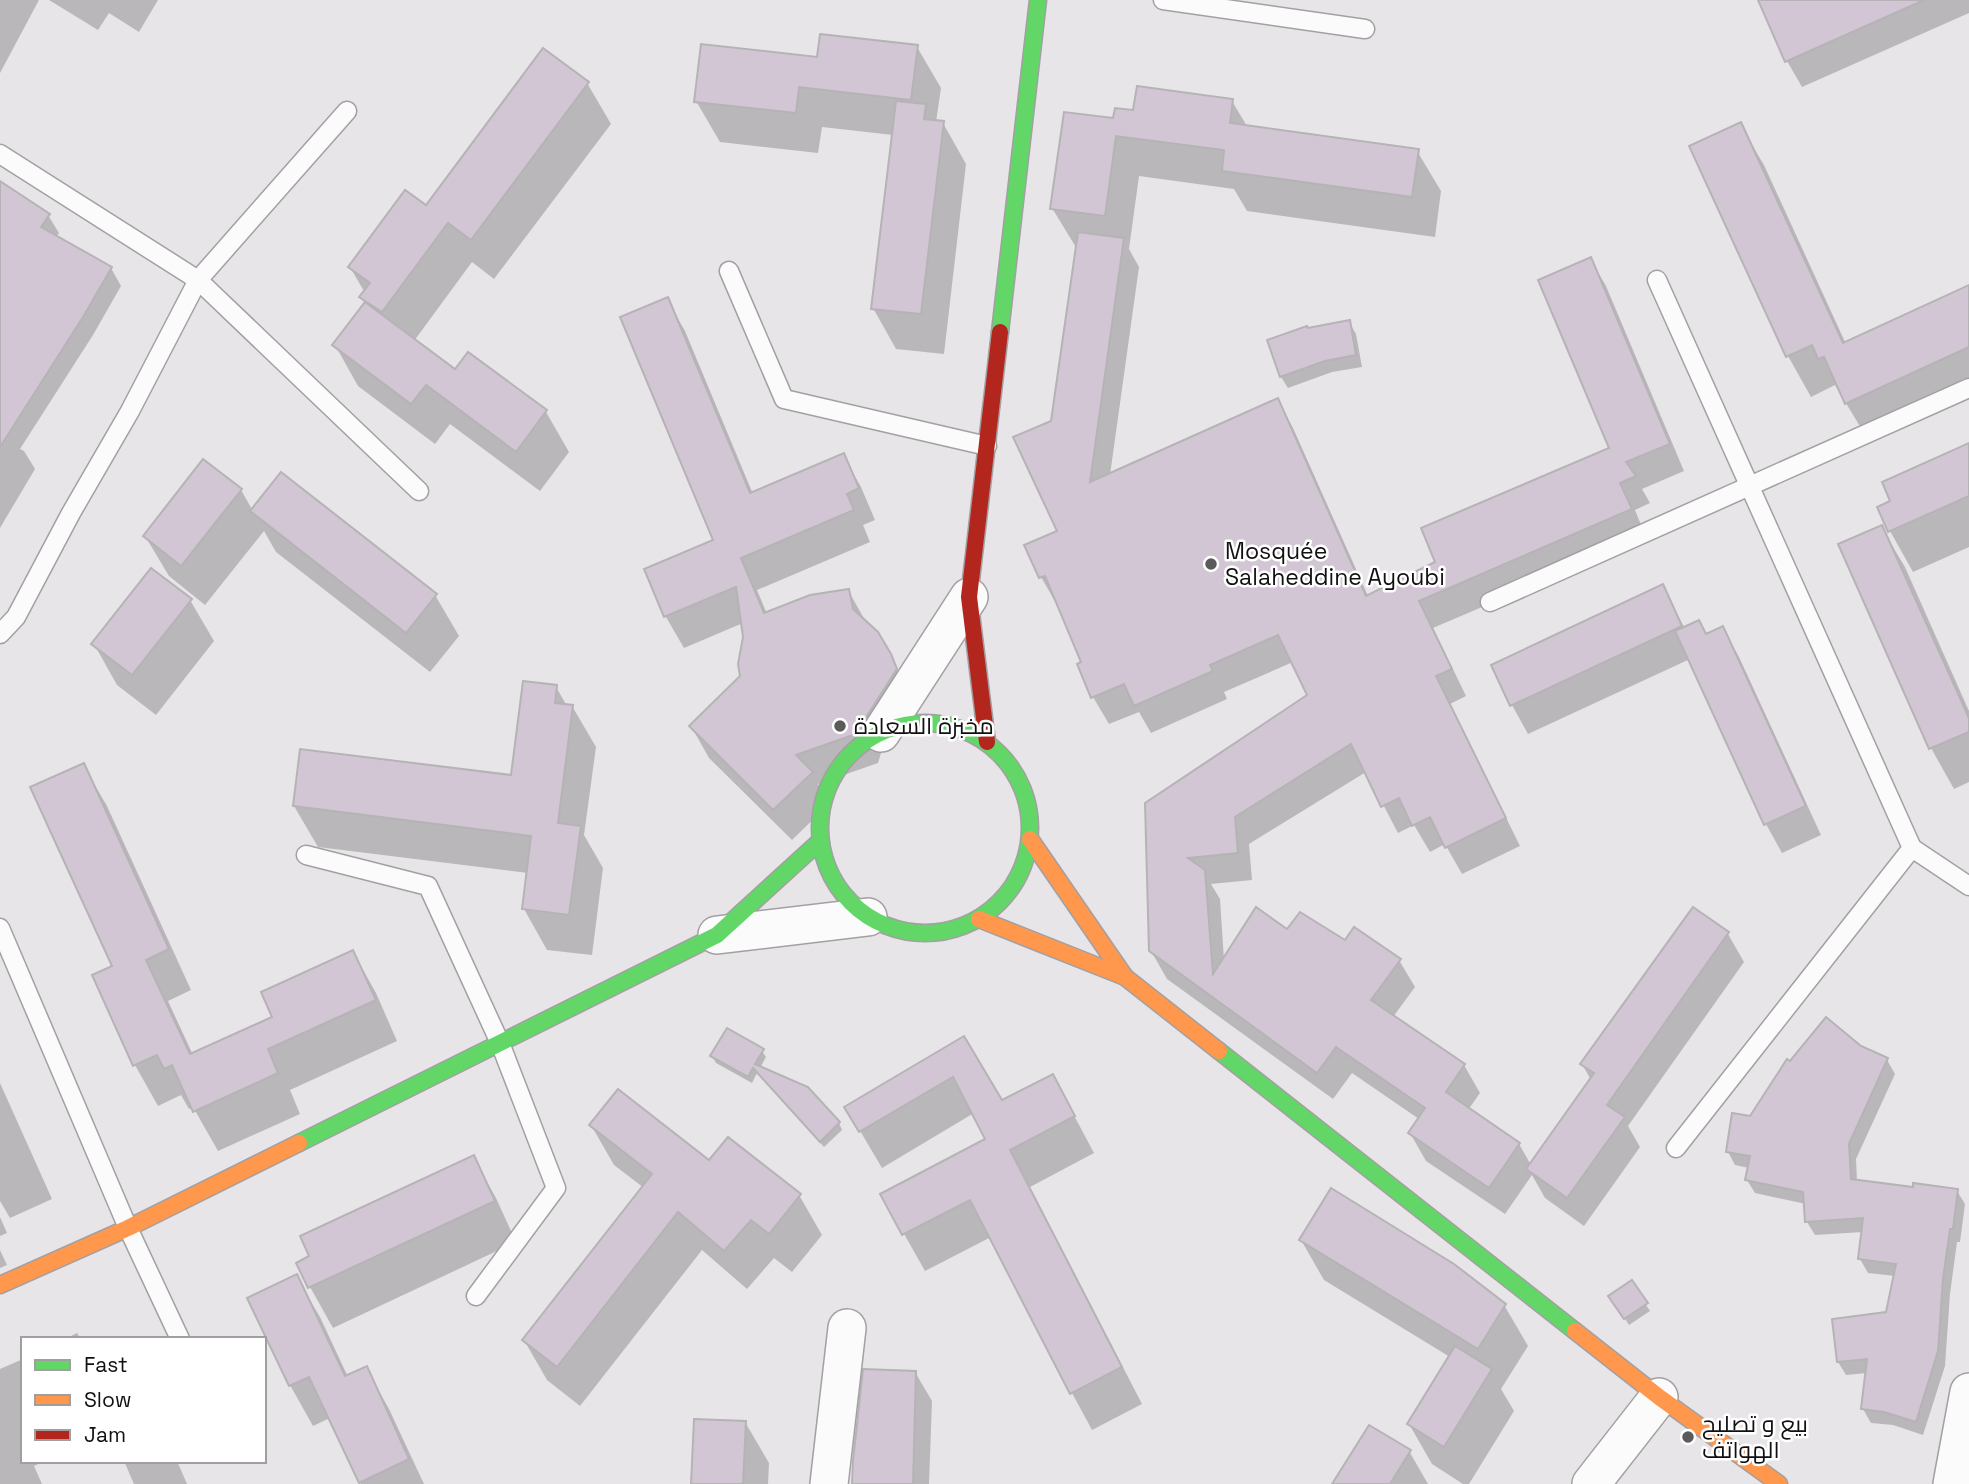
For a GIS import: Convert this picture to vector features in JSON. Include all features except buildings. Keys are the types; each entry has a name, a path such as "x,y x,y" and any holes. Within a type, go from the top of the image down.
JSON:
{"street":[{"path":"987,742 969,597 1038,0"},
{"path":"881,733 969,597"},
{"path":"935,723 962,729 987,742 1007,761 1021,785 1029,812 1030,839 1022,871 1004,898 979,919 952,930 923,933 894,929 868,917 844,897 828,870 820,841 821,814 827,789 841,766 859,747 881,733 908,724 935,723"},
{"path":"1030,839 1125,978"},
{"path":"0,1285 128,1228 717,935 820,841"},
{"path":"717,935 868,917"},
{"path":"979,919 1125,978 1659,1397 1779,1484"},
{"path":"829,1484 847,1328"},
{"path":"1952,1484 1969,1392"},
{"path":"1591,1484 1659,1397"}],"lane":[{"path":"1163,0 1365,29"},
{"path":"0,634 16,617 71,513 130,411 198,279 347,111"},
{"path":"0,153 198,279 419,491"},
{"path":"729,271 784,400 987,446"},
{"path":"1657,280 1912,848 1969,886"},
{"path":"1490,602 1969,388"},
{"path":"1676,1148 1912,848"},
{"path":"306,855 428,886 500,1043 556,1188 476,1296"},
{"path":"0,928 128,1228 179,1337"}],"traffic: fast":[{"path":"1000,332 1038,0"},
{"path":"925,723 965,731 999,754 1022,788 1030,828 1022,868 999,902 965,925 925,933 885,925 851,902 828,868 820,828 828,788 851,754 885,731 925,723"},
{"path":"299,1143 717,935 820,841"},
{"path":"1219,1051 1575,1331"}],"traffic: slow":[{"path":"1030,839 1125,977"},
{"path":"979,919 1125,977 1219,1051"},
{"path":"0,1285 128,1228 299,1143"},
{"path":"1575,1331 1659,1397 1779,1484"}],"traffic: jam":[{"path":"987,742 969,597 1000,332"}],"place":[{"name":"Mosquée Salaheddine Ayoubi","path":"1211,564"},
{"name":"مخبزة السعادة","path":"840,726"},
{"name":"بيع و تصليح الهواتف","path":"1688,1437"}]}
